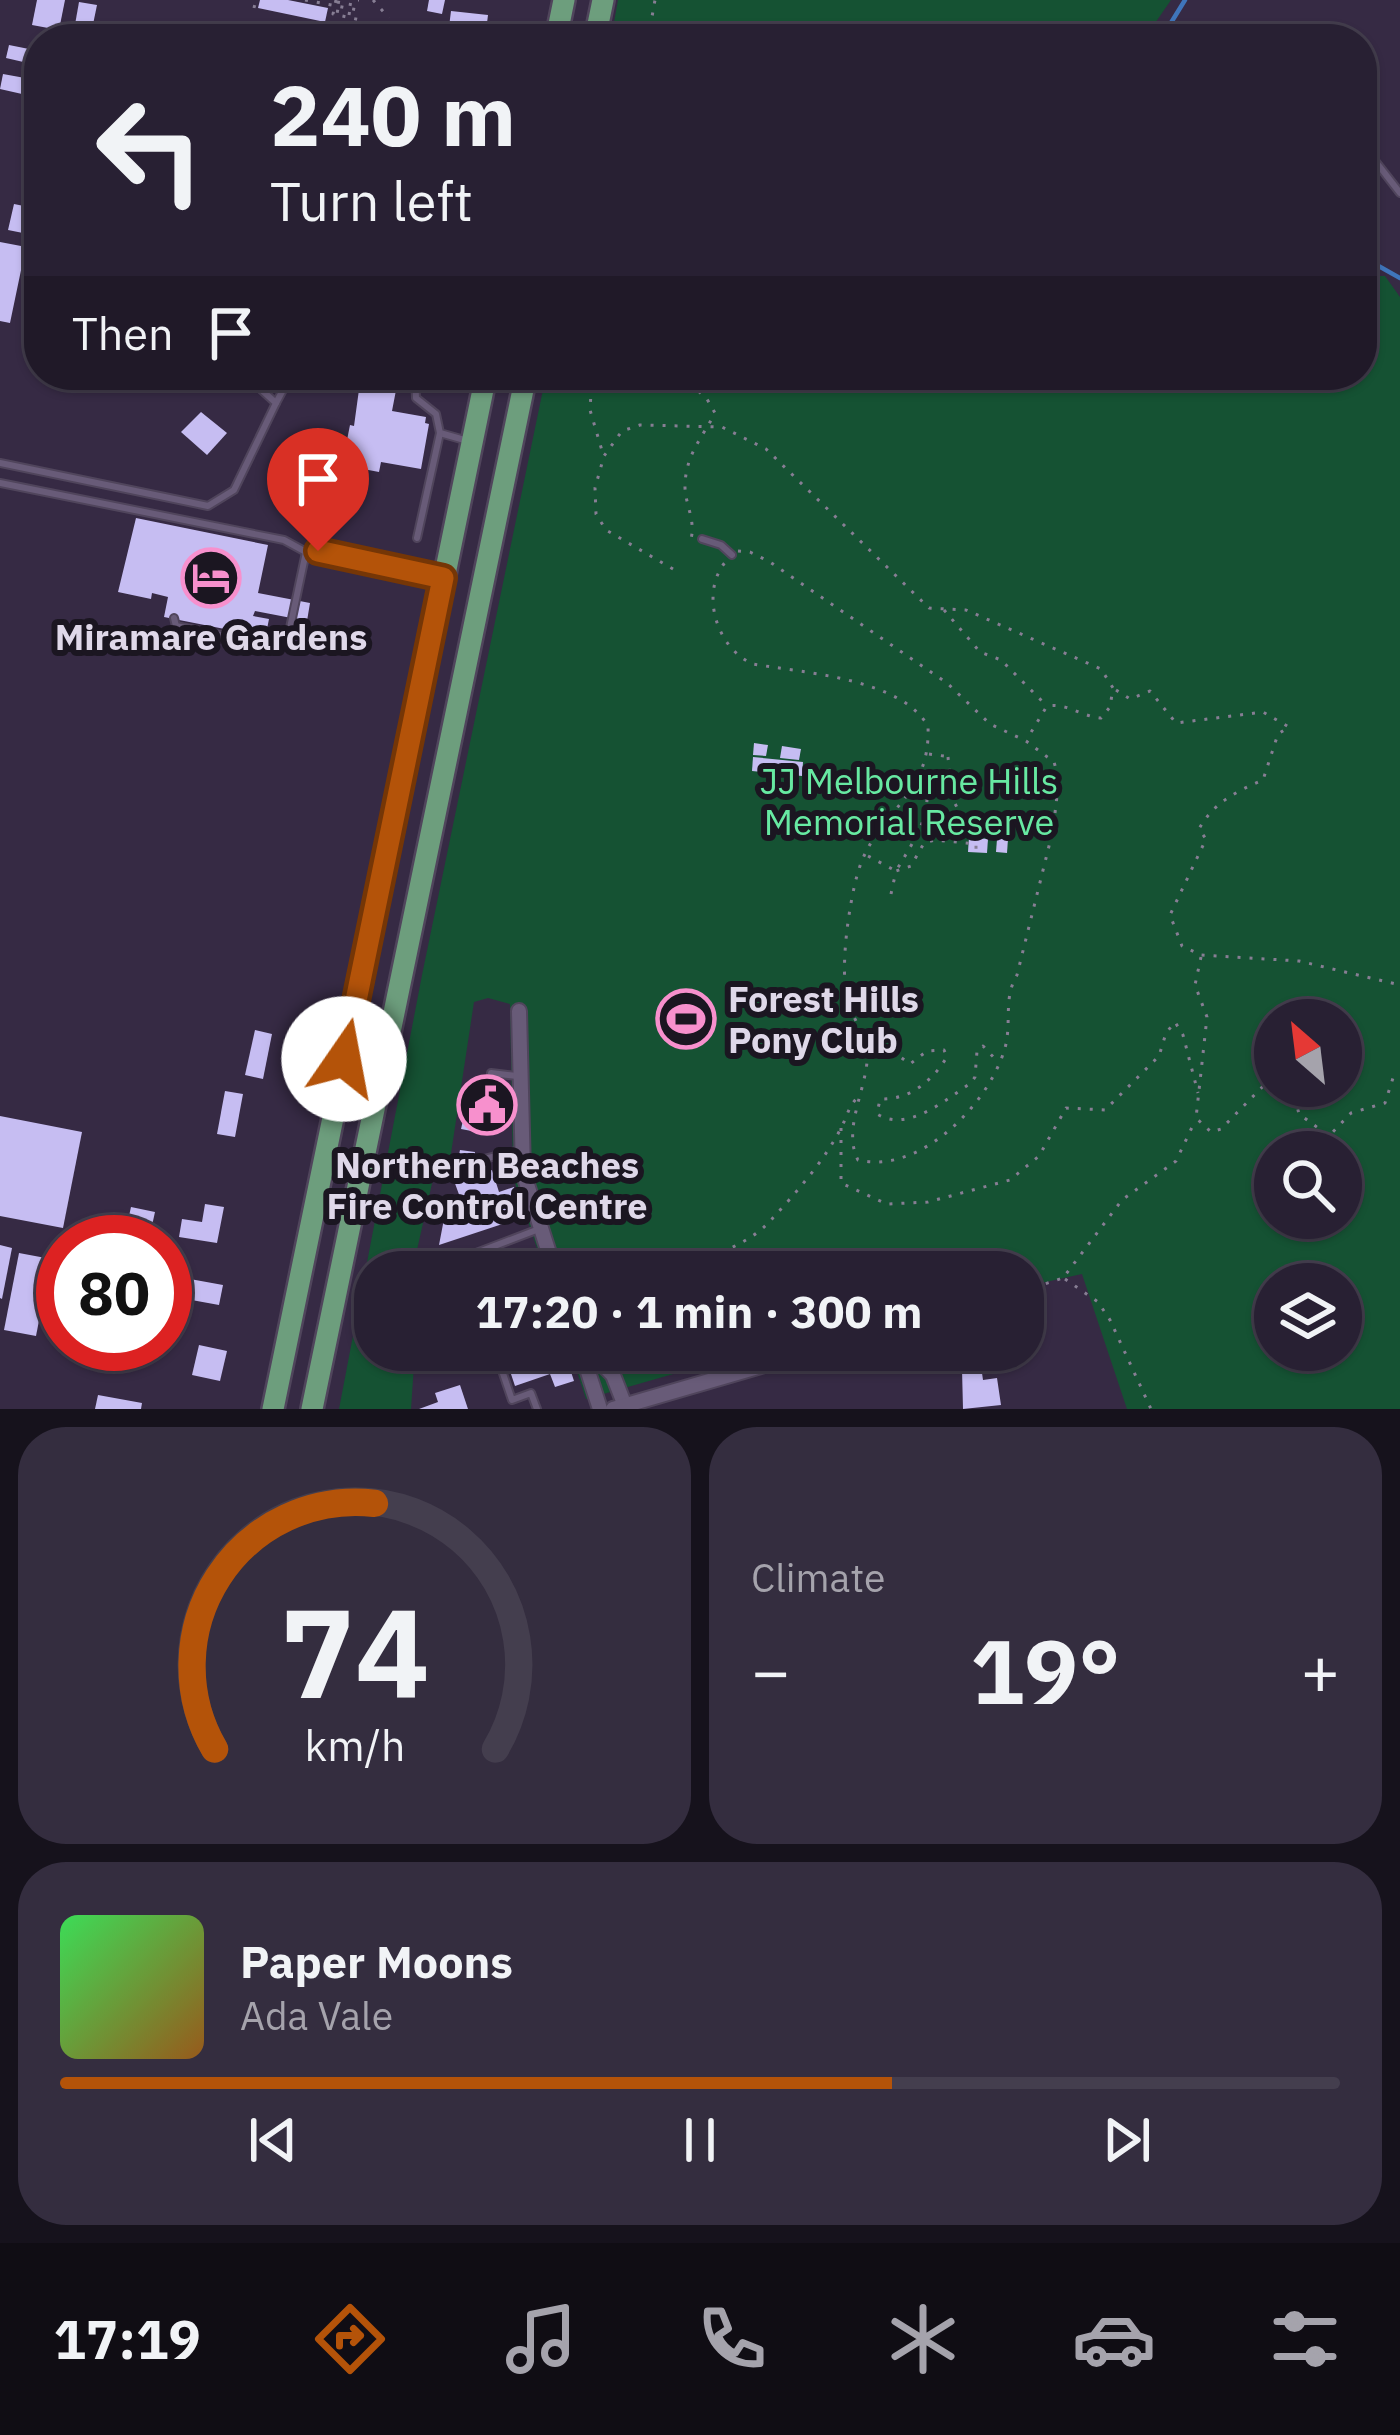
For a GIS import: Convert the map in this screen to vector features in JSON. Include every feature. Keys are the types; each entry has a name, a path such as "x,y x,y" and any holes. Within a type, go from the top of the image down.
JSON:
{"highway":[{"path":"273,1409 483,390"},
{"path":"312,1409 523,390"}],"street":[{"path":"519,1011 520,1150 548,1251"},
{"path":"590,1371 600,1409"},
{"path":"608,1371 619,1407 743,1371"}],"lane":[{"path":"1377,163 1400,193"},
{"path":"263,390 276,403"},
{"path":"0,463 208,506 234,490 283,390"},
{"path":"416,390 416,398 436,414 440,433 418,538"},
{"path":"440,433 472,442"},
{"path":"0,483 284,540 306,552 443,578"},
{"path":"702,538 721,544 732,555"},
{"path":"174,618 176,626 274,646 287,642 306,552"},
{"path":"491,1073 518,1076"},
{"path":"480,1160 520,1150"},
{"path":"477,1251 540,1228"},
{"path":"502,1371 512,1400 531,1393 536,1409"}],"path":[{"path":"254,8 256,0"},
{"path":"305,0 358,7"},
{"path":"373,0 389,18"},
{"path":"335,4 333,14 358,7"},
{"path":"358,7 365,21"},
{"path":"591,390 590,410 604,456"},
{"path":"691,539 694,527 684,487 692,447 715,413 697,390"},
{"path":"674,569 606,530 596,514 595,488 604,456 622,431 640,425 722,427 766,449 929,608 966,610 1101,669 1113,688 1130,699 1150,691 1176,723 1263,712 1289,727 1278,734 1263,780 1239,790 1208,813 1199,829 1206,839 1170,915 1182,946 1201,955 1299,961 1400,985"},
{"path":"750,552 770,562 947,683 986,721 1046,753 1059,779 1054,830 1017,975 1007,995 1007,1038 999,1064 987,1087 958,1120 929,1144 890,1163 858,1160 850,1145 868,1060 866,1037 849,1006 844,984 859,871 895,808 919,784 928,726 902,698 753,664 731,650 713,598 716,578 732,555 750,552"},
{"path":"944,609 980,652 1001,660 1047,706"},
{"path":"1026,741 1047,706 1059,704 1082,716 1101,718 1110,707 1113,688"},
{"path":"984,729 986,721"},
{"path":"926,753 950,757 952,798 976,851"},
{"path":"891,894 896,871 922,828 928,806 922,771"},
{"path":"867,855 896,871 911,866 924,843 976,844"},
{"path":"1044,1284 1063,1278 1122,1200 1176,1161 1196,1118 1207,1017 1195,986 1201,955"},
{"path":"861,1094 848,1106 841,1128 838,1177 841,1183 887,1204 928,1202 1010,1180 1039,1156 1066,1108 1106,1110 1160,1056 1175,1022 1183,1035 1198,1093"},
{"path":"892,1052 910,1064 936,1049 944,1050 947,1057 923,1085 898,1100 880,1099 878,1114 894,1120 918,1115 971,1083 982,1046 999,1064"},
{"path":"1297,1107 1299,1114 1329,1136 1351,1114 1385,1103 1393,1078 1400,1078"},
{"path":"1196,1118 1211,1132 1221,1129 1254,1095"},
{"path":"730,1251 748,1243 771,1220 841,1128"},
{"path":"1063,1278 1098,1301 1151,1409"}],"green space":[{"path":"618,0 1171,0 1154,24 614,24"},
{"name":"JJ Melbourne Hills Memorial Reserve","path":"1377,276 1385,276 1400,297 1400,1409 1127,1409 1082,1274 1044,1282 1044,1251 538,1251 513,1177 510,1004 488,998 474,1002 450,1160 433,1179 417,1251 369,1251 543,390 1377,390"},
{"path":"336,432 344,434 338,468 307,472"},
{"name":"JJ Melbourne Hills Memorial Reserve","path":"354,1331 354,1371 414,1371 411,1409 339,1409"},
{"path":"577,1371 684,1371 586,1399"}],"building":[{"path":"37,0 65,0 60,24 32,24"},
{"path":"260,0 328,8 325,22 258,8"},
{"path":"429,0 445,0 442,14 427,11"},
{"path":"79,2 97,5 93,24 75,24"},
{"path":"451,11 488,15 487,24 449,24"},
{"path":"9,45 24,48 24,62 6,58"},
{"path":"3,74 24,78 22,94 0,89"},
{"path":"14,204 24,206 24,256 10,323 0,321 0,242 21,246 23,233 8,230"},
{"path":"359,390 396,390 392,411 426,417 429,424 421,469 381,462 379,472 342,465 350,425 354,426"},
{"path":"201,412 227,433 207,455 181,432"},
{"path":"136,518 268,545 258,593 310,603 307,621 255,611 253,616 269,619 266,634 250,634 164,617 168,597 152,593 151,599 118,592"},
{"path":"754,743 768,745 766,756 753,755"},
{"path":"782,746 801,749 799,760 780,758"},
{"path":"753,757 803,762 802,776 752,771"},
{"path":"969,837 988,839 987,853 968,852"},
{"path":"997,839 1008,839 1007,853 996,852"},
{"path":"255,1030 272,1034 263,1079 245,1075"},
{"name":"Northern Beaches Fire Control Centre","path":"471,1086 510,1094 505,1121 485,1117 482,1133 461,1129"},
{"path":"225,1091 243,1094 235,1137 217,1134"},
{"path":"0,1116 82,1132 66,1215 36,1215 36,1223 0,1216"},
{"path":"460,1150 475,1152 473,1167 457,1164"},
{"path":"492,1170 499,1192 514,1187 524,1217 439,1245 448,1198 456,1195 460,1205 468,1202 461,1200 453,1178"},
{"path":"205,1204 224,1207 217,1243 192,1239 192,1220 202,1222"},
{"path":"131,1207 155,1212 154,1215 129,1215"},
{"path":"0,1245 12,1248 2,1299 0,1298"},
{"path":"19,1253 36,1256 36,1336 4,1330"},
{"path":"192,1279 223,1285 219,1305 192,1300"},
{"path":"199,1345 227,1351 220,1381 192,1375"},
{"path":"510,1371 571,1371 574,1381 555,1387 550,1374 515,1386"},
{"path":"962,1371 982,1371 983,1380 997,1378 1001,1405 963,1409"},
{"path":"460,1385 468,1409 419,1409 438,1402 435,1393"},
{"path":"98,1395 142,1403 141,1409 95,1409"}],"waterway":[{"path":"1170,24 1185,0"},
{"path":"1377,265 1400,278"}],"place":[{"name":"Miramare Gardens","path":"211,578"},
{"name":"Forest Hills Pony Club","path":"686,1019"},
{"name":"Northern Beaches Fire Control Centre","path":"487,1105"}],"route":[{"path":"318,551 443,578 344,1059"}]}
